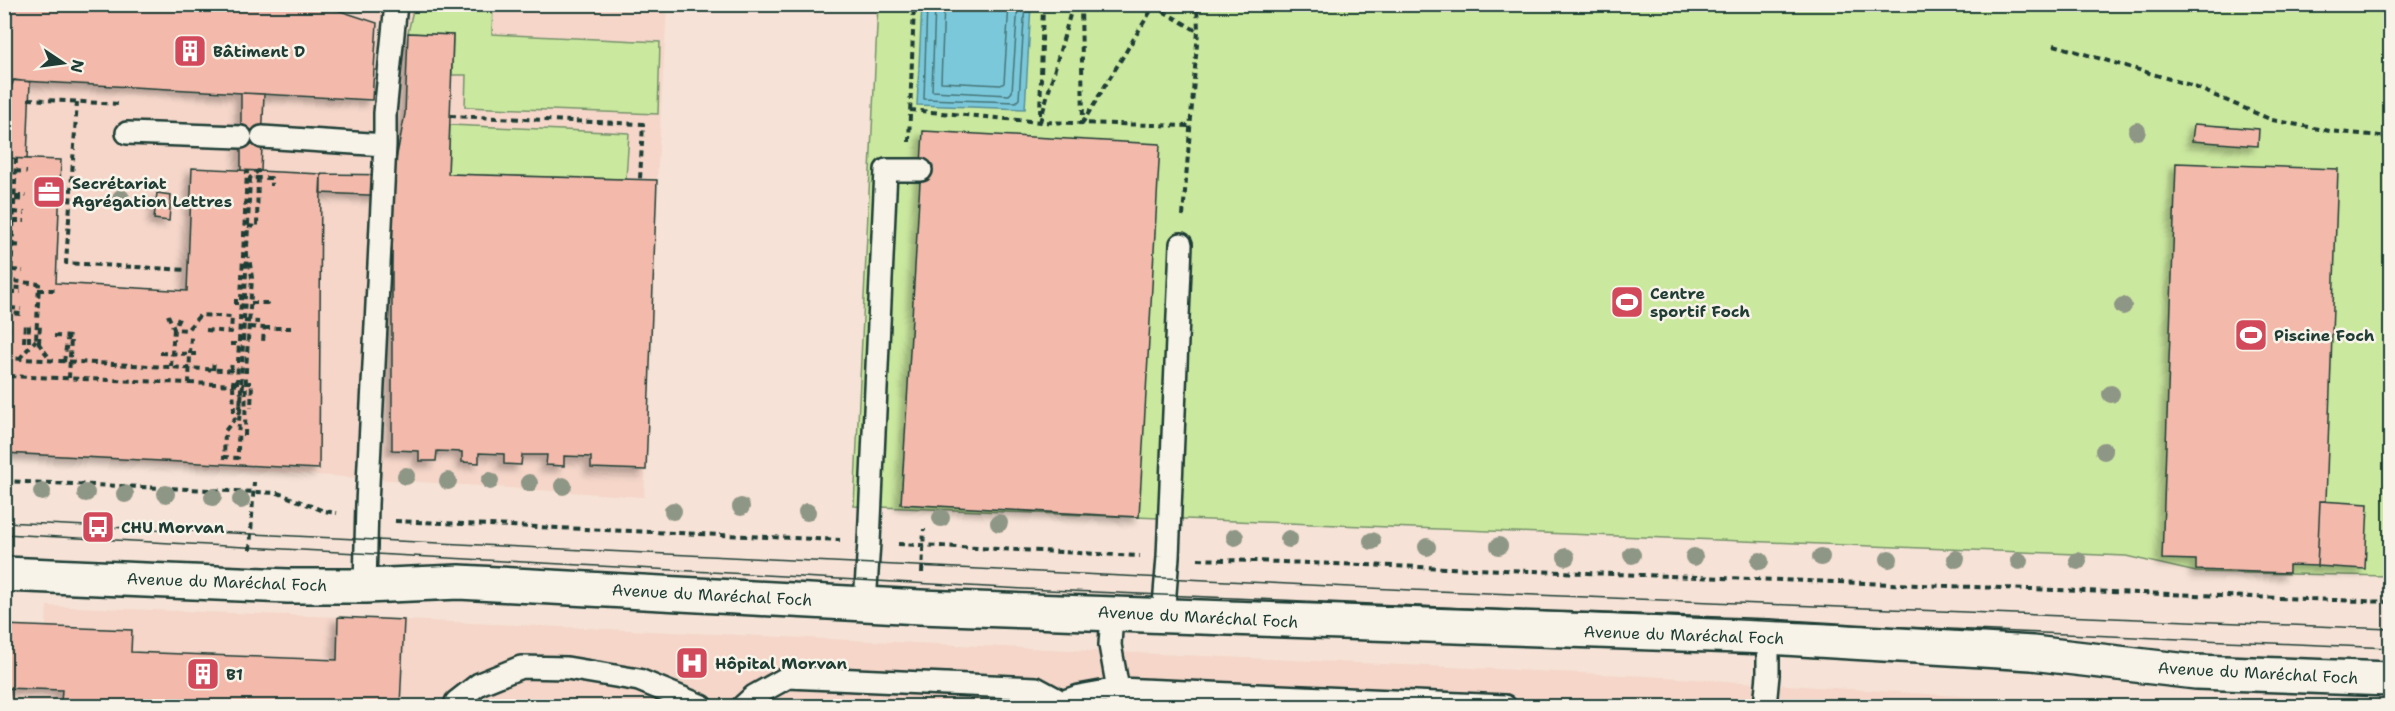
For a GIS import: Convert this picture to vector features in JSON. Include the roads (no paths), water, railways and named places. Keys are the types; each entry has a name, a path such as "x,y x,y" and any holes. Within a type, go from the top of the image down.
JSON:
{"main road":[{"name":"Avenue du Maréchal Foch","path":"4,574 245,584 365,586 459,582 920,607 1767,637 2032,653 2196,672 2391,679"}],"lane":[{"path":"365,586 385,114 396,4"},
{"path":"127,133 241,137"},
{"path":"262,137 385,145"},
{"path":"865,603 870,542 886,170 914,170"},
{"path":"1163,617 1168,557 1181,244"},
{"path":"1112,613 1110,645 1117,698"},
{"path":"1765,706 1768,675 1767,637"},
{"path":"455,706 456,702 479,684 521,666 567,668 639,680 702,706"},
{"path":"743,706 754,696 788,677 1036,688 1063,704 1079,696 1505,706"}],"water":[{"path":"922,5 1031,5 1025,109 917,105"}],"tram line":[{"path":"4,522 1411,590 2390,629"},
{"path":"4,534 1024,589 2390,648"}],"place":[{"name":"Bâtiment D","path":"190,51"},
{"name":"Secrétariat Agrégation Lettres","path":"49,192"},
{"name":"Centre sportif Foch","path":"1627,302"},
{"name":"Piscine Foch","path":"2251,335"},
{"name":"CHU Morvan","path":"98,527"},
{"name":"Hôpital Morvan","path":"692,663"},
{"name":"B1","path":"203,674"}]}
